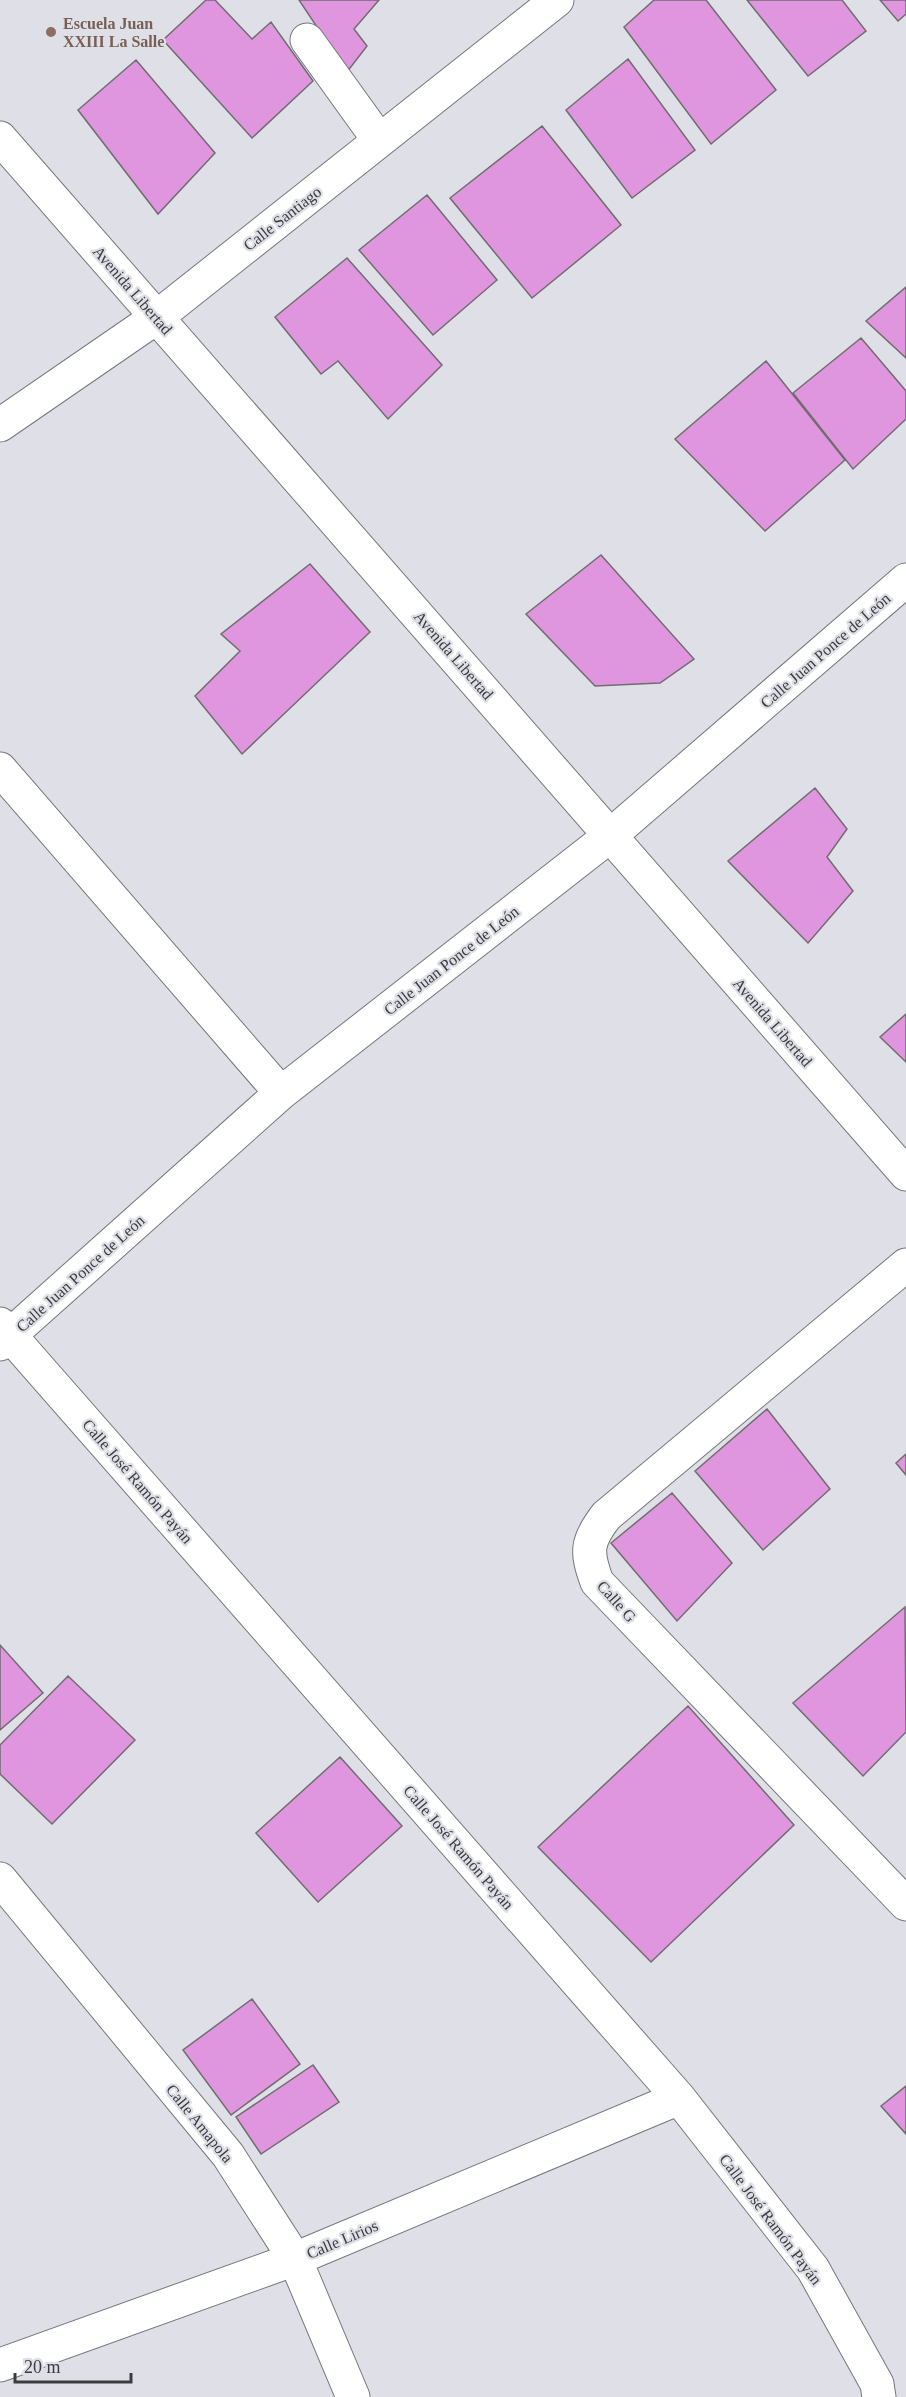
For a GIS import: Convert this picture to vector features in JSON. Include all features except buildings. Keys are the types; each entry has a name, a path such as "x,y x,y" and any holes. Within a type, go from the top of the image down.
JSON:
{"street":[{"name":"Calle Santiago","path":"0,425 157,317 557,0"},
{"path":"307,40 380,140"},
{"name":"Avenida Libertad","path":"0,138 906,1174"},
{"name":"Calle Juan Ponce de León","path":"3,1334 281,1093 611,835 906,580"},
{"path":"0,769 281,1093"},
{"name":"Calle G","path":"906,1265 606,1516 592,1533 588,1557 597,1582 906,1904"},
{"name":"Calle José Ramón Payán","path":"3,1334 679,2098 813,2269 876,2384 879,2397"},
{"name":"Calle Amapola","path":"0,1879 228,2155 295,2259 353,2397"},
{"name":"Calle Lirios","path":"0,2365 295,2259 679,2098"}],"place":[{"name":"Escuela Juan XXIII La Salle","path":"51,32"}]}
